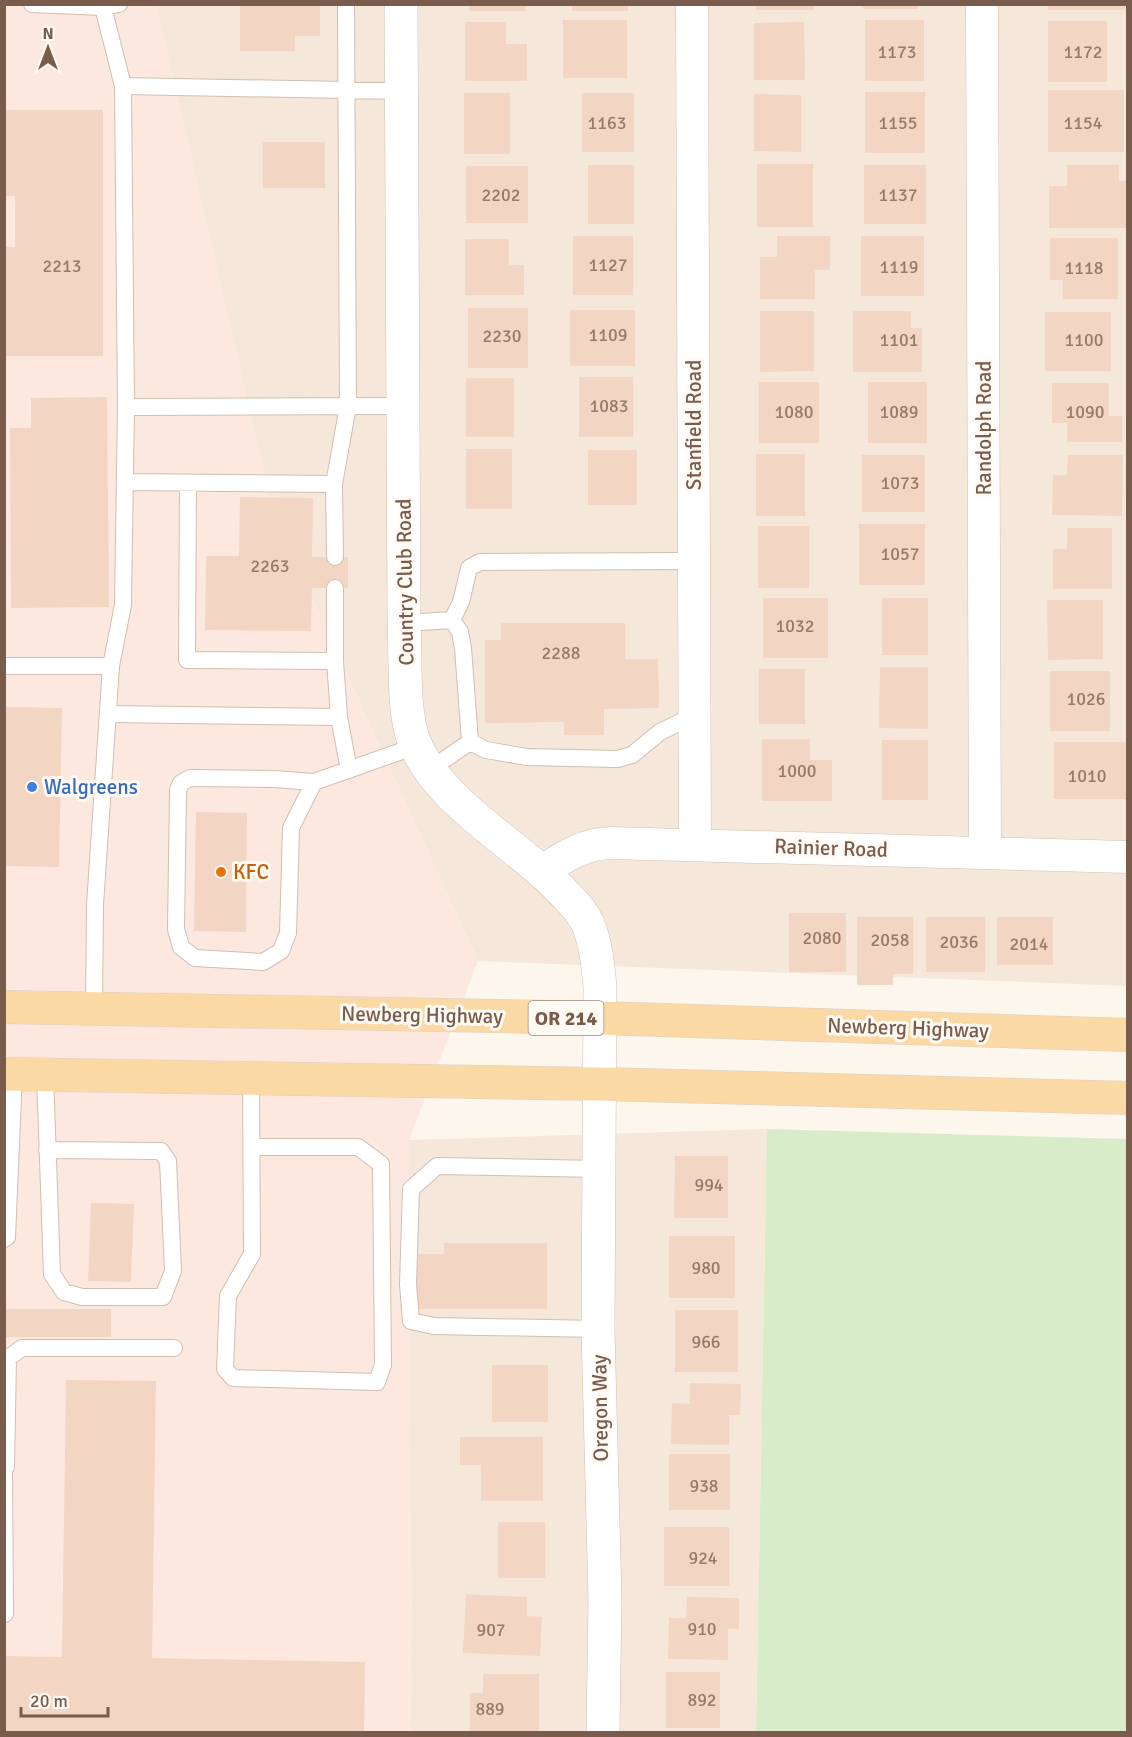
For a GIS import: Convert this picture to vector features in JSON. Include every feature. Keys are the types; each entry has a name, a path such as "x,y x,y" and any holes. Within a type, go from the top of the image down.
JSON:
{"main road":[{"name":"Newberg Highway","path":"4,1007 600,1018 1128,1035"},
{"path":"21,1074 599,1084 1128,1098"}],"street":[{"name":"Country Club Road","path":"401,4 404,623 408,714 422,758 451,796 542,871 581,912 588,925 597,957 600,987 599,1084"},
{"name":"Stanfield Road","path":"692,4 695,845"},
{"name":"Randolph Road","path":"982,4 985,852"},
{"name":"Rainier Road","path":"542,871 567,855 596,844 1128,857"},
{"name":"Oregon Way","path":"599,1084 598,1329 604,1599 603,1732"}],"lane":[{"path":"32,4 111,6 123,86 126,407 123,605 111,666 95,905 94,1008"},
{"path":"335,557 334,484 348,406 346,4"},
{"path":"123,86 401,91"},
{"path":"126,407 402,406"},
{"path":"125,483 334,484"},
{"path":"188,483 186,660 335,661"},
{"path":"452,620 461,602 469,568 480,562 695,561"},
{"path":"335,588 335,661 339,717 349,770"},
{"path":"404,623 452,620"},
{"path":"452,620 460,632 463,648 470,742"},
{"path":"4,666 111,666"},
{"path":"108,714 339,717"},
{"path":"314,782 291,828 288,933 281,951 263,962 195,958 181,947 176,929 178,790 181,783 190,778 314,782 349,770 422,758 470,742 486,750 527,757 617,759 632,755 660,732 695,715"},
{"path":"21,1074 47,1150 52,1274 64,1292 82,1297 163,1297 172,1271 168,1161 160,1151 47,1150"},
{"path":"4,1239 7,1237 21,1074"},
{"path":"251,1078 252,1254 228,1296 225,1369 233,1378 377,1382 383,1365 381,1164 358,1147 252,1147"},
{"path":"598,1329 434,1326 411,1321 408,1284 411,1190 437,1166 599,1169"},
{"path":"5,1614 8,1358 22,1348 174,1348"}],"shaded area":[{"path":"5,5 156,5 273,512 478,961 409,1140 411,1732 5,1732"},
{"path":"156,5 1127,5 1127,986 478,961 273,512"},
{"path":"767,1129 756,1732 411,1732 409,1140"}],"green space":[{"path":"767,1129 1127,1139 1127,1732 756,1732"}],"building":[{"path":"240,4 320,4 320,36 295,36 295,51 240,51"},
{"path":"469,4 525,4 525,11 469,11"},
{"path":"572,4 628,4 628,11 572,11"},
{"path":"756,4 814,4 814,10 756,10"},
{"path":"863,4 918,4 918,9 863,9"},
{"path":"1048,4 1125,4 1125,10 1048,10"},
{"path":"563,20 627,20 627,78 563,78"},
{"path":"865,20 924,20 924,81 865,81"},
{"path":"1048,21 1107,21 1107,82 1048,82"},
{"path":"465,22 506,22 506,44 527,44 527,81 465,81"},
{"path":"804,22 805,80 754,80 754,23"},
{"path":"1048,90 1124,90 1124,152 1048,152"},
{"path":"865,92 925,92 925,153 865,153"},
{"path":"464,93 510,93 510,154 464,154"},
{"path":"582,93 634,93 634,152 582,152"},
{"path":"754,94 801,95 801,152 754,151"},
{"path":"4,110 103,110 103,356 4,356 4,247 15,247 15,196 4,196"},
{"path":"263,142 325,142 325,188 263,188"},
{"path":"757,164 813,164 813,227 757,227"},
{"path":"588,165 634,165 634,224 588,224"},
{"path":"864,165 926,165 926,224 864,224"},
{"path":"1067,165 1119,165 1119,181 1126,181 1126,228 1049,228 1049,186 1067,186"},
{"path":"466,166 528,166 528,223 466,223"},
{"path":"573,236 633,236 633,295 573,295"},
{"path":"777,236 830,236 830,270 815,270 815,299 760,299 760,257 777,257"},
{"path":"861,236 924,236 924,296 861,296"},
{"path":"1050,238 1118,238 1118,299 1063,299 1063,280 1050,280"},
{"path":"465,239 509,239 509,265 524,265 524,295 465,295"},
{"path":"468,308 528,308 528,368 468,368"},
{"path":"570,310 635,310 635,366 570,366"},
{"path":"760,311 814,311 814,371 760,372"},
{"path":"853,311 911,311 911,328 922,328 922,372 853,372"},
{"path":"1045,312 1111,312 1111,371 1045,371"},
{"path":"579,377 633,377 633,437 579,437"},
{"path":"466,378 514,378 514,437 466,437"},
{"path":"759,382 819,382 819,443 759,443"},
{"path":"868,382 927,382 927,443 868,443"},
{"path":"1052,383 1109,383 1109,416 1122,416 1122,442 1067,442 1067,423 1052,423"},
{"path":"107,397 109,607 11,608 10,428 31,428 31,398"},
{"path":"466,449 512,449 512,509 466,509"},
{"path":"588,450 637,450 637,505 588,505"},
{"path":"756,454 805,454 805,516 756,516"},
{"path":"862,455 925,455 925,512 862,512"},
{"path":"1068,455 1123,455 1122,516 1052,515 1053,475 1067,475"},
{"path":"240,497 313,498 312,557 348,557 348,588 312,588 311,631 205,630 206,556 239,556"},
{"path":"859,524 925,524 925,585 859,585"},
{"path":"758,526 809,526 809,588 758,588"},
{"path":"1067,528 1112,528 1112,589 1053,589 1053,549 1067,549"},
{"path":"763,598 828,598 828,658 763,658"},
{"path":"882,598 928,598 928,655 882,655"},
{"path":"1047,600 1103,600 1103,659 1048,660"},
{"path":"501,623 625,623 625,659 658,659 659,708 604,709 604,735 564,735 564,722 485,723 485,640 501,640"},
{"path":"880,667 928,667 928,729 879,728"},
{"path":"759,669 805,669 805,724 759,724"},
{"path":"1050,671 1110,671 1110,731 1050,731"},
{"name":"Walgreens","path":"4,707 62,708 59,867 4,866"},
{"path":"762,739 810,739 810,760 832,760 832,801 762,801"},
{"path":"882,740 928,740 928,800 882,800"},
{"path":"1054,742 1126,742 1126,799 1054,799"},
{"name":"KFC","path":"196,812 247,813 246,932 194,931"},
{"path":"789,913 846,913 846,972 789,972"},
{"path":"857,917 913,917 913,974 893,974 893,985 857,985"},
{"path":"926,917 985,917 985,972 926,972"},
{"path":"997,917 1053,917 1053,965 997,965"},
{"path":"675,1156 728,1156 728,1218 674,1218"},
{"path":"91,1203 134,1204 131,1282 88,1281"},
{"path":"669,1236 735,1236 735,1298 669,1298"},
{"path":"444,1243 547,1243 547,1309 413,1309 413,1254 444,1254"},
{"path":"5,1309 111,1309 111,1337 5,1337"},
{"path":"675,1310 738,1310 738,1372 675,1372"},
{"path":"492,1365 548,1365 548,1422 492,1422"},
{"path":"66,1380 156,1381 152,1658 365,1662 364,1732 4,1732 4,1656 62,1657"},
{"path":"690,1383 741,1384 740,1415 729,1415 729,1445 671,1444 672,1403 690,1404"},
{"path":"460,1437 543,1437 543,1501 481,1501 481,1465 460,1465"},
{"path":"669,1454 730,1454 730,1510 669,1510"},
{"path":"498,1522 545,1522 545,1578 498,1578"},
{"path":"664,1527 729,1527 729,1586 664,1586"},
{"path":"466,1594 527,1597 527,1616 542,1617 540,1656 463,1653"},
{"path":"687,1597 739,1598 739,1629 728,1629 728,1660 668,1659 669,1618 686,1618"},
{"path":"666,1672 720,1672 720,1728 666,1728"},
{"path":"483,1674 539,1674 539,1732 470,1732 470,1693 483,1693"}],"place":[{"name":"Walgreens","path":"32,787"},
{"name":"KFC","path":"221,872"}]}
